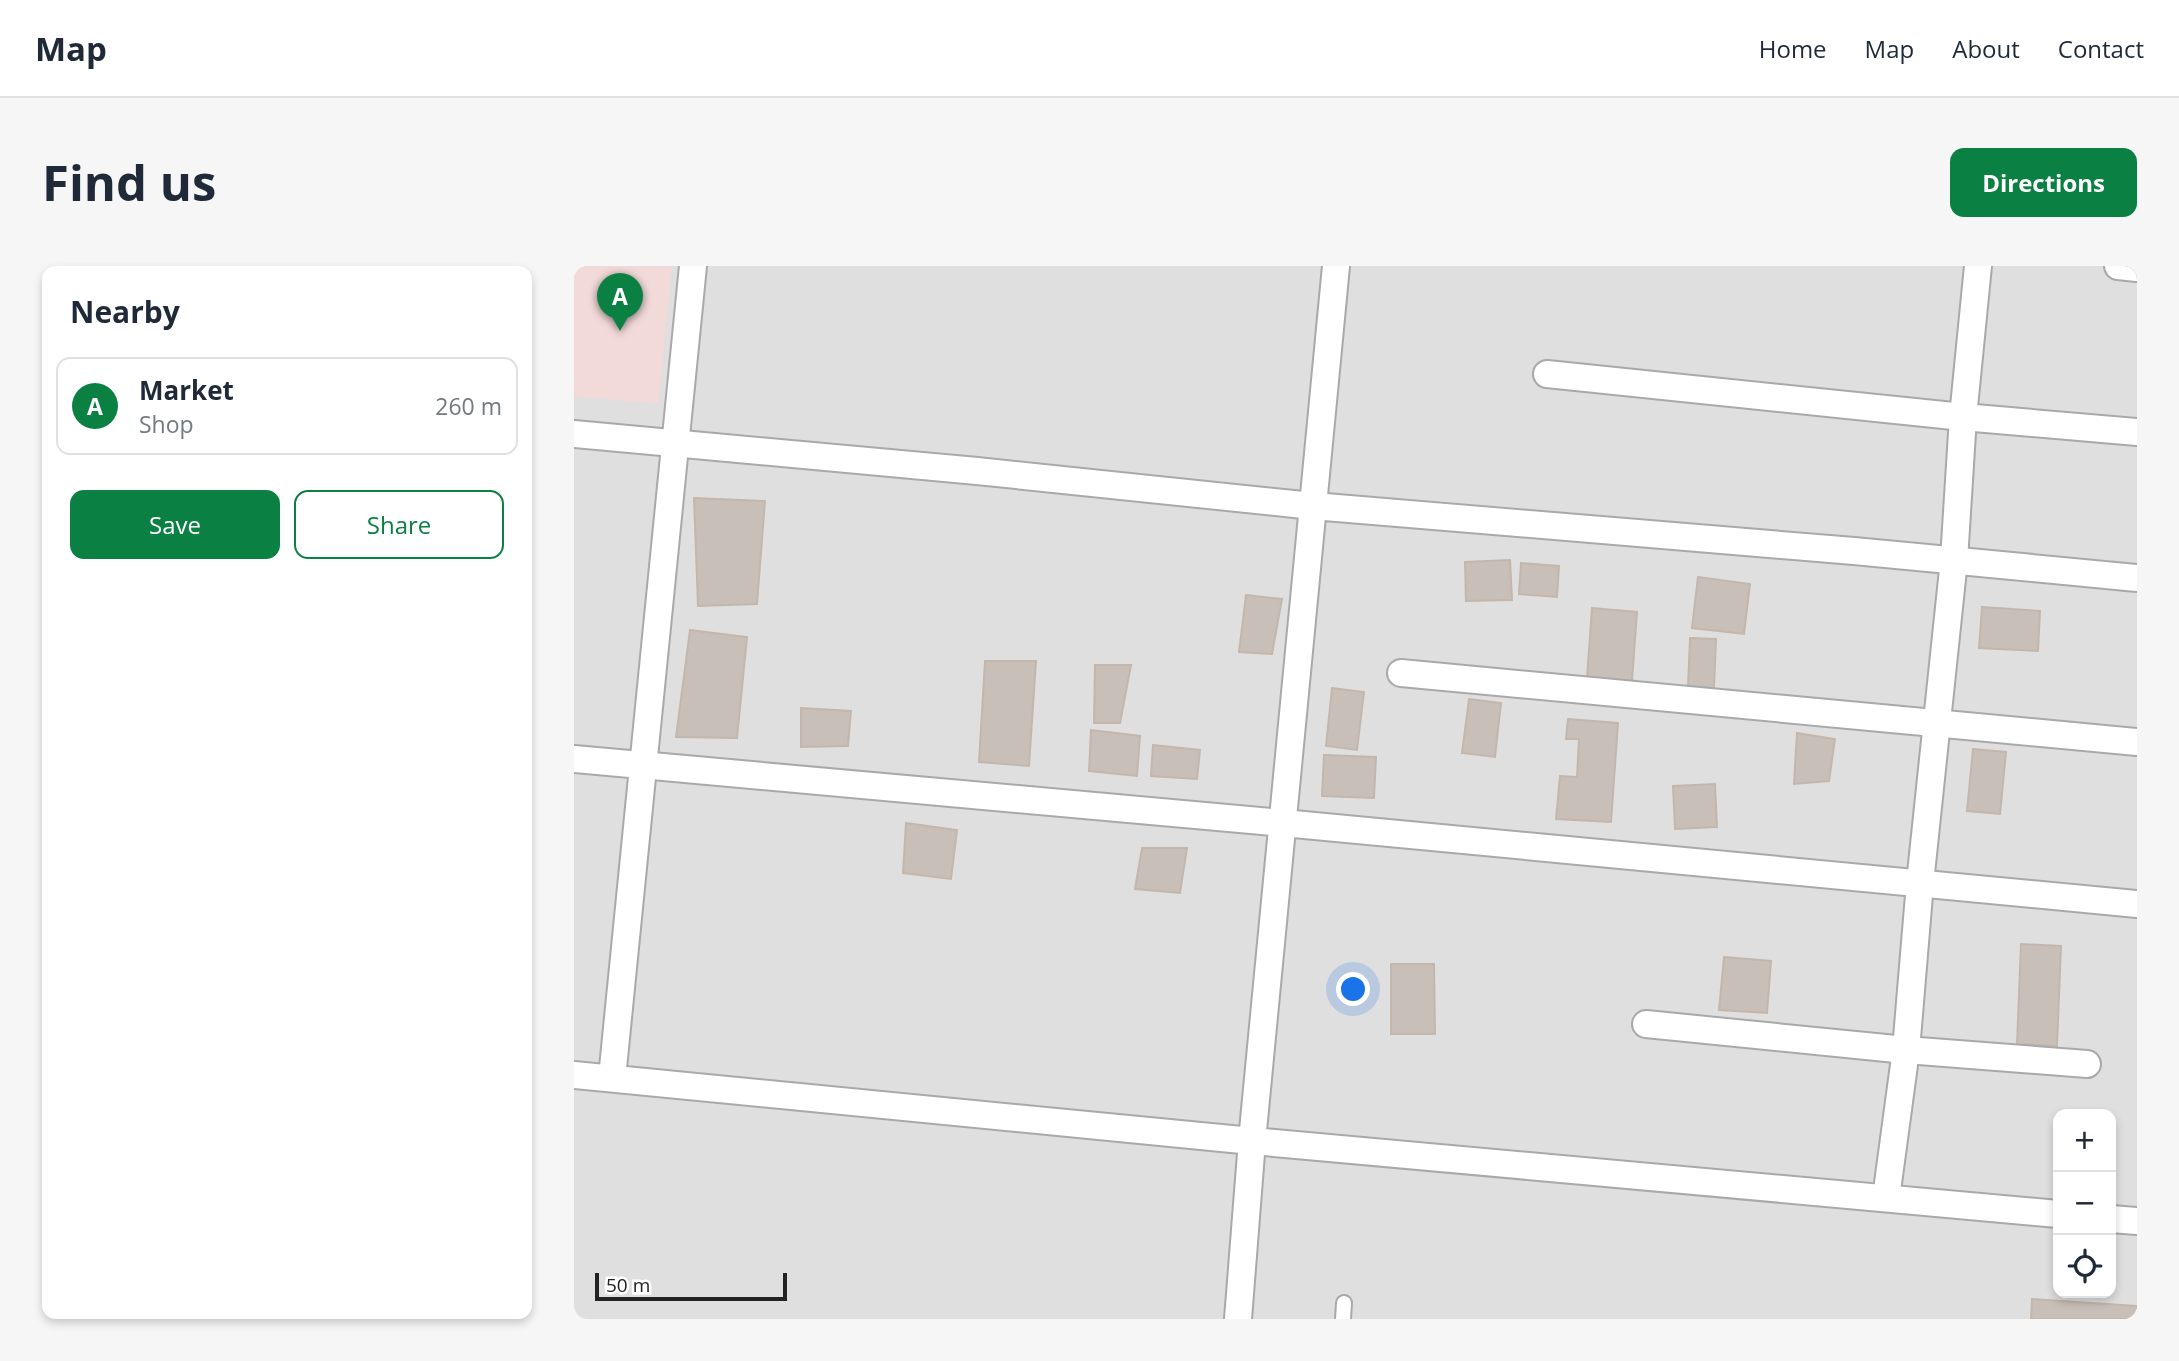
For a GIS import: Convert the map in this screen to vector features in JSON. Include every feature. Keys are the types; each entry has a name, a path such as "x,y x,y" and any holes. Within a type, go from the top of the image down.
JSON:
{"street":[{"path":"612,1078 693,266"},
{"path":"1238,1319 1252,1141 1336,266"},
{"path":"1886,1198 1906,1050 1920,883 1954,560 1963,417 1978,266"},
{"path":"2118,266 2137,268"},
{"path":"1547,374 2137,432"},
{"path":"574,434 977,471 1313,506 2137,578"},
{"path":"1401,673 2137,742"},
{"path":"574,759 2137,904"},
{"path":"1646,1024 1906,1050 2087,1064"},
{"path":"574,1075 1252,1141 2053,1214"},
{"path":"2116,1219 2137,1221"}],"lane":[{"path":"1343,1319 1344,1303"}],"shaded area":[{"path":"574,266 2137,266 2137,1319 574,1319"},
{"path":"574,266 672,266 658,404 574,396"}],"building":[{"path":"694,498 765,501 757,604 698,606"},
{"path":"1510,560 1512,600 1466,601 1465,562"},
{"path":"1521,563 1559,566 1557,597 1519,594"},
{"path":"1698,577 1750,584 1744,634 1692,628"},
{"path":"1246,595 1282,599 1272,654 1239,652"},
{"path":"1982,607 2040,611 2038,651 1979,648"},
{"path":"1592,608 1637,612 1632,681 1587,678"},
{"path":"690,630 747,637 737,738 676,737"},
{"path":"1690,638 1716,639 1714,688 1688,687"},
{"path":"985,661 1036,661 1029,766 979,762"},
{"path":"1095,665 1131,665 1120,723 1094,723"},
{"path":"1332,688 1364,692 1357,750 1326,746"},
{"path":"1469,699 1501,703 1495,757 1462,753"},
{"path":"801,708 851,711 848,746 801,747"},
{"path":"1568,719 1618,723 1611,822 1556,819 1560,776 1577,777 1579,739 1566,739"},
{"path":"1091,730 1140,736 1137,776 1089,771"},
{"path":"1797,733 1835,739 1829,781 1794,784"},
{"path":"1153,745 1200,750 1197,779 1151,776"},
{"path":"1973,749 2006,752 2000,814 1967,811"},
{"path":"1324,755 1376,757 1374,798 1322,796"},
{"path":"1715,784 1717,827 1675,829 1673,786"},
{"path":"906,823 957,830 951,879 903,873"},
{"path":"1142,848 1187,848 1180,893 1135,889"},
{"path":"2021,944 2061,946 2057,1046 2017,1044"},
{"path":"1724,957 1771,961 1767,1013 1719,1010"},
{"path":"1391,964 1434,964 1435,1034 1391,1034"},
{"path":"2032,1299 2137,1306 2137,1319 2031,1319"}],"place":[{"name":"Market","path":"620,331"}]}
